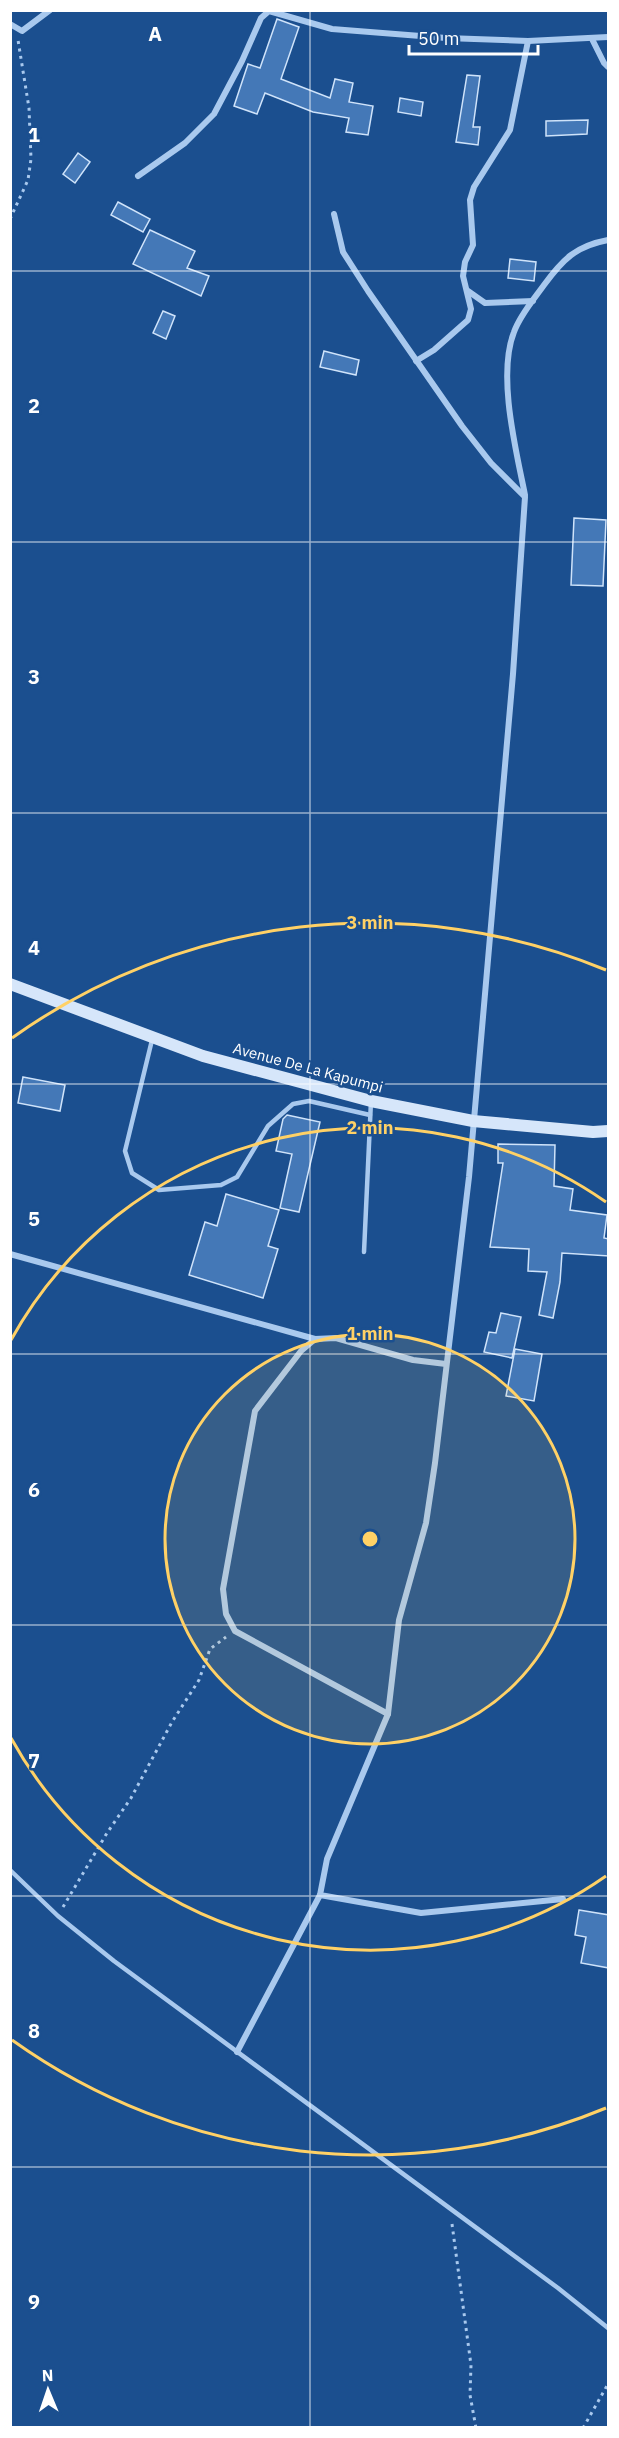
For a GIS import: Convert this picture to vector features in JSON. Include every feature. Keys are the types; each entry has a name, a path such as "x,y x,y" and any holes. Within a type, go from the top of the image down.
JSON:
{"main road":[{"name":"Avenue De La Kapumpi","path":"10,984 203,1056 370,1101 473,1121 593,1132 609,1131"}],"street":[{"path":"10,24 22,31 50,10"},
{"path":"138,176 186,143 214,114 242,61 261,18 269,11 332,29 528,41 609,37"},
{"path":"592,39 604,63 609,67"},
{"path":"416,361 434,350 468,320 471,309 463,276 465,262 472,245 470,200 474,187 510,130 528,41"},
{"path":"334,213 343,252 416,361 469,435 525,497"},
{"path":"237,2052 321,1896 327,1859 388,1714 399,1620 428,1511 446,1364 473,1121 514,663 525,497 510,424 510,351 514,331 558,267 585,244 609,240"},
{"path":"467,290 485,303 533,301"},
{"path":"10,1254 315,1339 336,1338 413,1360 446,1364"},
{"path":"315,1339 301,1351 255,1412 223,1589 226,1614 235,1631 388,1714"},
{"path":"321,1896 421,1913 562,1899"}],"lane":[{"path":"152,1037 125,1151 132,1173 159,1190 221,1185 237,1177 267,1126 293,1104 309,1101 370,1114"},
{"path":"364,1252 370,1101"},
{"path":"10,1870 58,1916 114,1961 450,2211 549,2281 609,2328"}],"path":[{"path":"10,219 28,180 31,159 29,108 17,37 22,31"},
{"path":"58,1916 107,1833 131,1798 172,1722 199,1680 210,1649 235,1631"},
{"path":"450,2211 471,2365 470,2395 476,2427"},
{"path":"583,2427 609,2384"}],"building":[{"path":"277,19 299,27 281,79 330,98 335,79 353,83 349,102 373,106 368,135 346,132 349,118 313,112 265,93 257,114 234,106 248,64 260,68"},
{"path":"467,75 480,76 473,127 480,127 478,145 456,142"},
{"path":"400,98 423,102 421,116 398,112"},
{"path":"588,120 587,134 546,136 546,121"},
{"path":"78,153 90,162 75,183 63,174"},
{"path":"118,202 150,219 143,232 111,215"},
{"path":"150,230 195,251 187,268 209,276 201,296 133,264"},
{"path":"510,259 536,262 534,281 508,278"},
{"path":"163,311 175,316 166,339 153,333"},
{"path":"324,351 359,360 356,375 320,367"},
{"path":"574,518 606,520 603,586 571,585"},
{"path":"23,1077 65,1085 60,1111 18,1103"},
{"path":"287,1115 320,1122 299,1212 280,1208 292,1154 276,1151 283,1119"},
{"path":"498,1144 555,1145 554,1186 573,1189 570,1210 607,1215 604,1238 609,1239 609,1256 562,1253 560,1282 553,1318 539,1315 547,1272 528,1271 529,1249 490,1247 503,1163 498,1163"},
{"path":"226,1194 279,1210 268,1246 278,1249 263,1298 189,1275 205,1222 217,1226"},
{"path":"501,1313 521,1317 512,1358 484,1352 489,1332 496,1333"},
{"path":"515,1349 542,1354 534,1401 506,1396"},
{"path":"579,1910 609,1915 609,1968 581,1963 586,1937 575,1935"}]}
